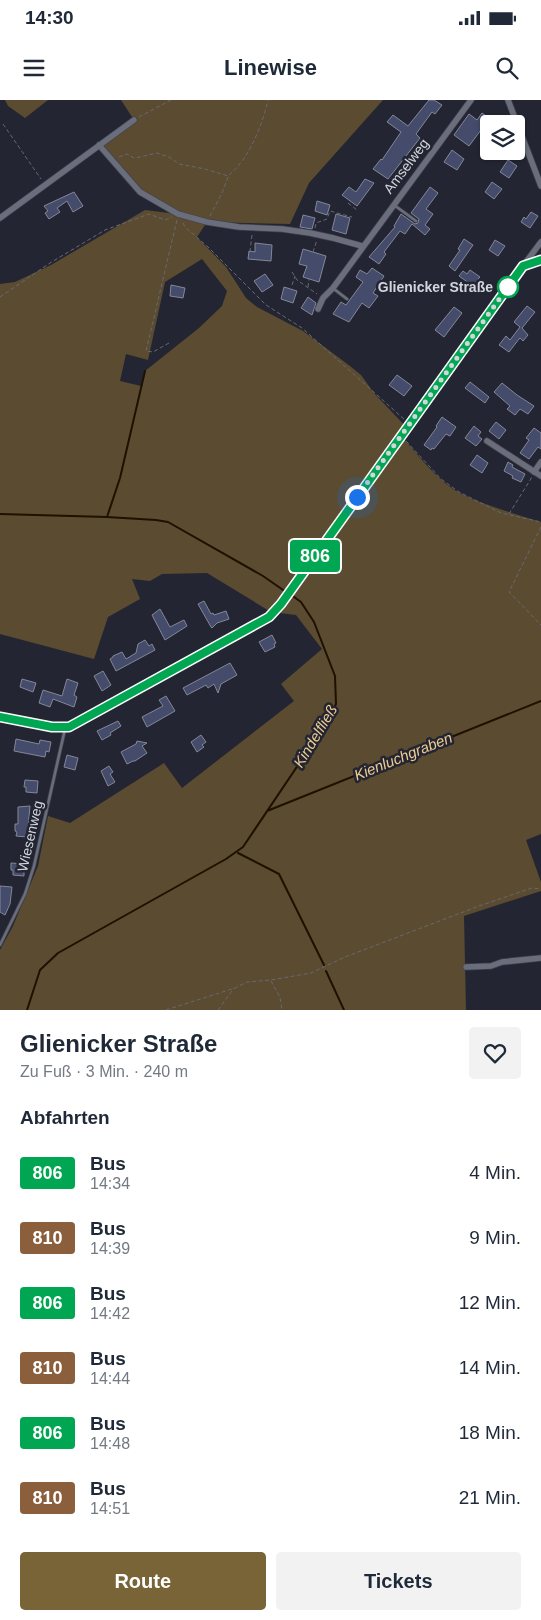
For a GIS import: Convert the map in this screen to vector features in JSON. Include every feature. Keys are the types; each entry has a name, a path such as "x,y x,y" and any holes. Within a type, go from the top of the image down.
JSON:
{"street":[{"name":"Amselweg","path":"318,309 323,298 333,288 471,100"},
{"path":"508,100 541,186"},
{"path":"0,218 134,120"},
{"path":"99,145 140,192 178,214 207,222 253,228 316,232 362,246"},
{"path":"0,717 65,728 269,617 281,604 541,242"},
{"path":"523,266 541,260"},
{"path":"487,441 541,476"},
{"path":"534,472 541,462"},
{"path":"466,968 541,958"}],"lane":[{"path":"393,204 416,221"},
{"path":"333,288 347,299"},
{"name":"Wiesenweg","path":"0,945 24,894 34,866 65,728"}],"path":[{"path":"134,120 171,100"},
{"path":"207,222 222,193 228,176 244,160 248,149 255,139 268,100"},
{"path":"3,124 44,185"},
{"path":"111,159 127,154 134,158 157,153 169,156 179,164 228,176"},
{"path":"348,203 357,210"},
{"path":"313,252 316,222 327,218 331,206"},
{"path":"330,211 352,217"},
{"path":"0,297 50,263 105,230 149,214 165,220 178,214"},
{"path":"169,343 153,352 146,351 178,214"},
{"path":"178,214 185,227 208,247 266,305 302,328 409,424"},
{"path":"253,228 250,251 253,252"},
{"path":"292,272 308,288 323,298"},
{"path":"292,285 295,276"},
{"path":"308,288 309,279"},
{"path":"401,436 441,479 459,492 508,516 541,522"},
{"path":"508,516 534,472"},
{"path":"541,527 509,592 541,624"},
{"path":"166,1010 235,988 247,982 271,980 311,972 463,912 532,888 541,889"},
{"path":"271,980 280,997 282,1010"},
{"path":"218,1010 235,988"}],"shaded area":[{"path":"5,100 48,100 25,118 8,106"},
{"path":"121,100 383,100 309,183 290,224 207,222 197,237 226,267 246,298 257,307 303,331 361,375 374,393 407,428 401,436 428,467 451,488 479,502 541,522 541,834 526,840 541,882 541,891 464,916 466,1010 0,1010 0,950 13,926 38,866 48,816 70,823 164,763 182,788 294,701 281,684 322,649 296,615 271,612 207,573 162,574 150,581 132,579 140,599 108,617 94,659 0,634 0,284 15,282 51,265 145,210 177,214 140,192 99,145 134,120","holes":["202,259 227,291 222,306 199,328 145,371 141,386 120,381 126,354 148,360 165,282"]}],"building":[{"path":"429,100 434,100 442,105 435,114 432,112 416,134 420,138 388,179 373,169 382,160 401,132 387,122 393,115 408,126"},
{"path":"469,114 477,120 480,116 480,131 469,146 454,135"},
{"path":"452,150 464,159 457,170 444,162"},
{"path":"508,160 517,166 509,178 500,172"},
{"path":"365,179 374,183 357,206 342,195 349,187 356,192"},
{"path":"492,182 502,189 494,199 485,192"},
{"path":"430,187 438,193 426,209 433,214 425,225 430,229 425,235 412,224 405,234 400,231 384,252 386,254 379,264 369,257 395,227 401,214 415,224 418,223 419,219 411,213"},
{"path":"74,192 83,206 73,212 67,201 57,208 60,212 49,219 45,213 48,211 44,206"},
{"path":"317,201 330,205 327,215 315,211"},
{"path":"531,212 538,216 530,228 521,222"},
{"path":"336,214 350,218 346,234 332,230"},
{"path":"303,215 315,218 312,229 300,227"},
{"path":"464,239 473,245 455,271 449,266 460,250 458,249"},
{"path":"495,240 505,246 498,256 489,250"},
{"path":"255,243 272,245 271,261 248,259 249,251 255,252"},
{"path":"303,249 326,256 319,282 303,277 307,266 299,264"},
{"path":"372,268 384,276 373,293 378,296 369,308 362,303 349,322 333,314 341,302 346,305 363,282 356,277 360,270 367,274"},
{"path":"470,270 480,277 478,279 480,280 473,286 459,276 463,271 467,274"},
{"path":"265,274 273,285 262,292 254,281"},
{"path":"171,285 185,288 183,298 170,296"},
{"path":"284,287 297,291 293,303 281,299"},
{"path":"308,297 316,303 312,315 301,308"},
{"path":"527,306 535,312 522,328 528,335 523,341 520,338 509,352 499,345 506,336 510,340 520,327 514,322"},
{"path":"454,307 462,313 444,337 435,330"},
{"path":"397,375 412,386 404,396 389,385"},
{"path":"470,382 489,397 485,403 465,388"},
{"path":"502,383 534,406 528,414 520,409 515,415 507,409 510,406 494,392"},
{"path":"442,417 456,427 450,436 446,434 434,449 432,448 431,450 424,445"},
{"path":"496,422 506,430 499,439 489,431"},
{"path":"474,426 481,432 478,436 482,439 476,446 465,438"},
{"path":"534,428 541,433 541,449 538,447 529,459 520,453 529,440 526,438"},
{"path":"477,455 488,463 482,473 470,465"},
{"path":"508,462 513,465 512,467 525,474 521,482 512,478 513,476 504,471"},
{"path":"204,601 211,614 213,613 214,615 226,611 229,619 217,623 212,628 198,604"},
{"path":"160,609 170,627 184,620 187,626 165,640 152,615"},
{"path":"272,635 276,643 274,644 275,647 265,652 259,642"},
{"path":"145,640 149,646 152,644 155,650 116,671 110,659 122,652 126,659 136,653 138,644"},
{"path":"230,663 237,675 221,684 218,693 214,684 208,688 206,685 187,695 183,688"},
{"path":"103,671 111,685 102,691 94,676"},
{"path":"22,679 36,683 33,692 20,687"},
{"path":"67,679 78,683 74,695 77,697 74,707 53,699 50,707 39,703 43,690 62,696"},
{"path":"166,696 175,711 147,727 142,717 163,706 159,700"},
{"path":"118,721 121,726 102,740 97,731"},
{"path":"201,735 206,742 202,745 204,747 197,752 191,742"},
{"path":"16,739 39,744 40,740 51,742 49,752 46,751 45,757 14,751"},
{"path":"137,741 147,743 142,746 147,753 127,764 121,752 136,744"},
{"path":"67,755 78,758 75,770 64,767"},
{"path":"109,766 113,772 110,774 115,782 108,786 101,771"},
{"path":"25,780 38,781 37,793 26,792 26,787 24,787"},
{"path":"30,806 27,837 16,836 15,824 18,824 18,807"},
{"path":"11,863 24,864 24,876 13,875"},
{"path":"0,886 12,887 10,904 5,915 0,912"}],"waterway":[{"path":"107,517 120,478 145,371"},
{"name":"Kindelfließ","path":"0,514 107,517 168,522 263,576 286,592"},
{"name":"Kindelfließ","path":"27,1010 40,970 58,953 226,859 243,847 327,722 336,704 335,676 314,622 301,602 290,594"},
{"name":"Kienluchgraben","path":"267,811 541,701"},
{"path":"238,853 279,874 324,965"},
{"path":"326,971 344,1010"}],"bus line":[{"name":"806","path":"0,717 52,727 69,727 274,613 523,266 541,260"}],"place":[{"name":"Glienicker Straße","path":"508,287"}],"route":[{"path":"357,497 508,287"}]}
